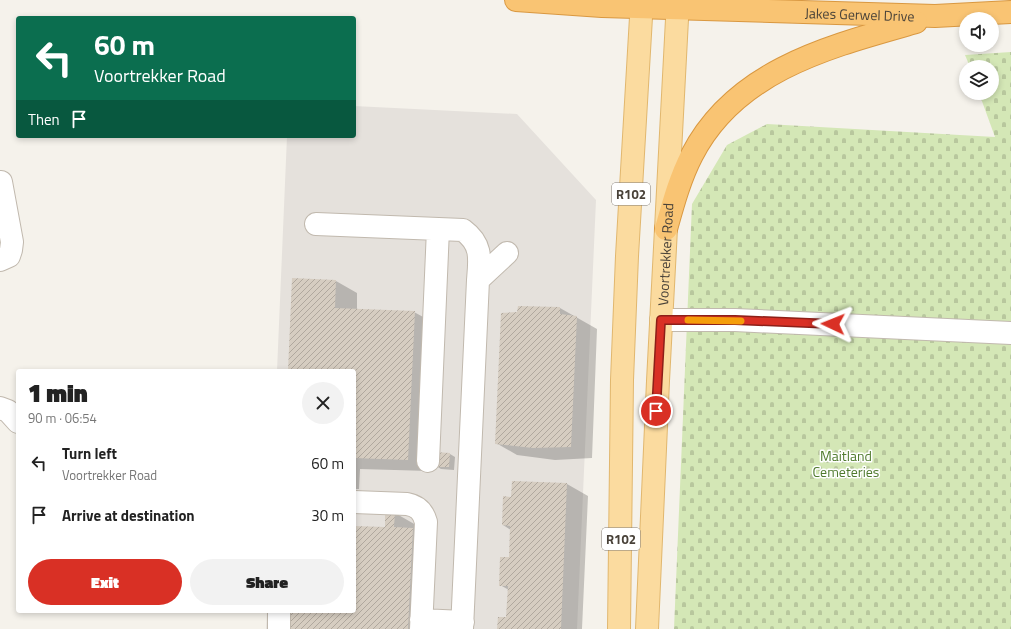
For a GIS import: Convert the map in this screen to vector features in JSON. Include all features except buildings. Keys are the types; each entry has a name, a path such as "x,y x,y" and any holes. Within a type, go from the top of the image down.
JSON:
{"highway":[{"name":"Jakes Gerwel Drive","path":"516,0 678,4 935,16 1011,12"},
{"path":"666,229 681,180 697,146 720,115 743,93 768,76 804,58 877,33 935,16"}],"main road":[{"name":"R102","path":"620,629 622,380 627,256 642,4"},
{"name":"Voortrekker Road","path":"647,629 661,320 678,4"}],"lane":[{"path":"0,260 9,256 12,242 1,182"},
{"path":"316,224 463,230 474,240 478,248 480,257 462,626 421,625 426,522 422,512 414,505 356,502"},
{"path":"428,461 438,229"},
{"path":"478,280 507,253"},
{"path":"661,320 735,320 1011,333"},
{"path":"0,408 8,412 16,420"},
{"path":"279,613 279,629"}],"shaded area":[{"path":"356,106 517,114 596,200 577,629 266,629 267,613 356,613 356,369 277,369 287,138 356,138"}],"green space":[{"name":"Maitland Cemeteries","path":"1011,52 1011,629 674,629 692,204 727,145 767,124 995,137 982,100 999,100 999,60 967,60 965,55"}],"slow traffic":[{"path":"688,320 741,321"}],"route":[{"path":"656,411 661,320 735,320 833,324"}]}
